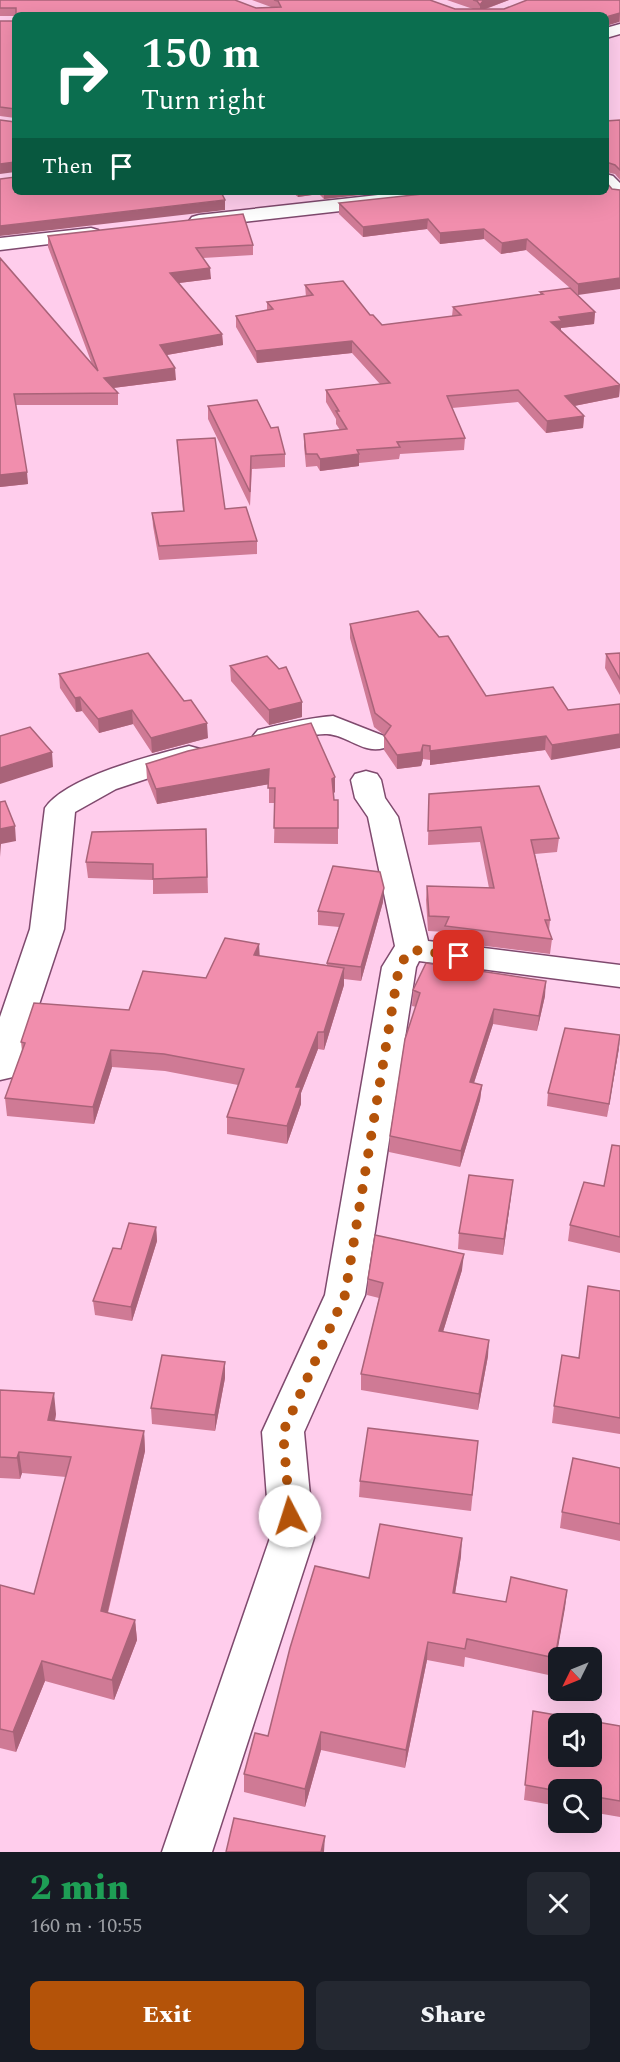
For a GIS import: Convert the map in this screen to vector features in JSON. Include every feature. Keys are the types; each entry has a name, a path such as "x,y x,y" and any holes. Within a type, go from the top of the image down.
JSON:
{"street":[{"path":"609,183 620,193"},
{"path":"176,224 430,195"},
{"path":"0,244 106,232"},
{"path":"0,1068 47,929 60,808 78,795 114,778 224,746 313,726 333,725 374,742"},
{"path":"366,780 370,798 383,817 413,950"},
{"path":"187,1852 292,1538 283,1432 345,1295 399,967 408,953 413,950 620,976"}],"building":[{"path":"0,0 235,0 256,8 281,7 278,1 274,0 430,0 455,9 504,9 527,0 620,0 620,13 609,16 609,12 16,12 16,8 0,8"},
{"path":"0,21 12,21 12,109 0,107"},
{"path":"0,120 12,122 12,162 0,164"},
{"path":"620,120 620,170 609,163 609,121"},
{"path":"12,177 12,195 222,195 225,200 0,226 0,179"},
{"path":"609,186 612,189 620,190 620,278 578,284 527,239 502,243 484,229 440,233 428,219 363,227 339,203 413,195 609,195"},
{"path":"243,214 253,245 196,248 210,268 170,273 222,334 160,345 175,368 104,378 118,393 14,394 27,472 0,475 0,258 98,371 48,236"},
{"path":"343,281 370,315 373,315 382,325 461,315 453,307 570,288 595,312 559,317 562,321 551,322 620,385 565,396 584,416 547,421 518,390 447,396 465,438 397,442 400,447 357,450 359,454 320,459 317,454 306,454 304,434 347,429 326,390 390,383 352,341 256,351 236,316 273,309 267,302 313,295 305,285"},
{"path":"257,400 271,428 278,427 285,454 251,456 250,492 208,406"},
{"path":"215,438 225,509 246,507 257,541 159,546 152,513 184,511 177,440"},
{"path":"418,611 439,637 448,636 486,696 553,687 568,710 620,704 620,734 552,745 546,736 430,751 430,746 423,745 421,752 397,755 384,736 391,726 375,713 350,624"},
{"path":"148,653 184,701 191,700 207,723 151,738 132,710 98,719 80,697 75,698 59,674"},
{"path":"620,653 620,679 606,654"},
{"path":"267,656 279,669 286,667 302,702 269,710 230,666"},
{"path":"311,723 335,777 332,779 334,800 338,800 338,828 274,828 275,788 268,788 269,769 156,789 146,764 188,751"},
{"path":"30,727 52,752 0,768 0,736"},
{"path":"539,786 559,838 531,840 550,920 545,920 552,939 445,926 449,917 429,916 427,886 494,888 481,827 428,831 429,794"},
{"path":"5,801 15,826 0,829 0,802"},
{"path":"206,829 207,877 153,879 153,864 86,862 92,832"},
{"path":"333,866 380,872 384,888 361,967 327,963 344,914 318,911"},
{"path":"225,938 259,944 254,955 344,968 324,1032 318,1032 296,1087 301,1087 287,1126 227,1117 244,1069 164,1054 111,1050 93,1107 5,1098 25,1043 21,1042 34,1003 129,1010 143,971 206,978"},
{"path":"426,963 546,981 539,1016 494,1009 470,1082 482,1085 461,1151 390,1136 405,1039 420,993 413,990"},
{"path":"565,1028 620,1035 609,1104 548,1093"},
{"path":"612,1145 620,1146 620,1237 570,1225 584,1182 604,1186"},
{"path":"469,1175 513,1180 504,1239 459,1233"},
{"path":"129,1223 156,1227 131,1307 93,1301 113,1248 121,1249"},
{"path":"375,1235 464,1254 439,1331 489,1340 479,1394 361,1374 383,1283 368,1279"},
{"path":"588,1286 620,1291 620,1418 554,1406 562,1355 579,1358"},
{"path":"162,1355 225,1362 215,1415 151,1408"},
{"path":"0,1390 54,1393 48,1420 144,1431 101,1611 135,1620 112,1680 42,1661 13,1732 0,1729 0,1585 34,1594 71,1457 19,1452 17,1458 0,1457"},
{"path":"368,1428 478,1441 472,1495 360,1481"},
{"path":"573,1458 620,1468 620,1524 562,1512"},
{"path":"380,1524 462,1538 453,1593 506,1602 511,1577 567,1590 557,1647 548,1647 548,1656 467,1639 465,1649 428,1642 406,1750 321,1732 305,1789 244,1774 255,1733 268,1736 290,1648 315,1566 369,1578"},
{"path":"533,1711 548,1714 548,1767 602,1767 602,1723 620,1726 620,1801 602,1798 602,1779 548,1779 548,1789 525,1785"},
{"path":"234,1818 325,1836 321,1852 226,1852"}],"route":[{"path":"290,1516 283,1432 345,1295 399,967 408,953 413,950 459,956"}]}
